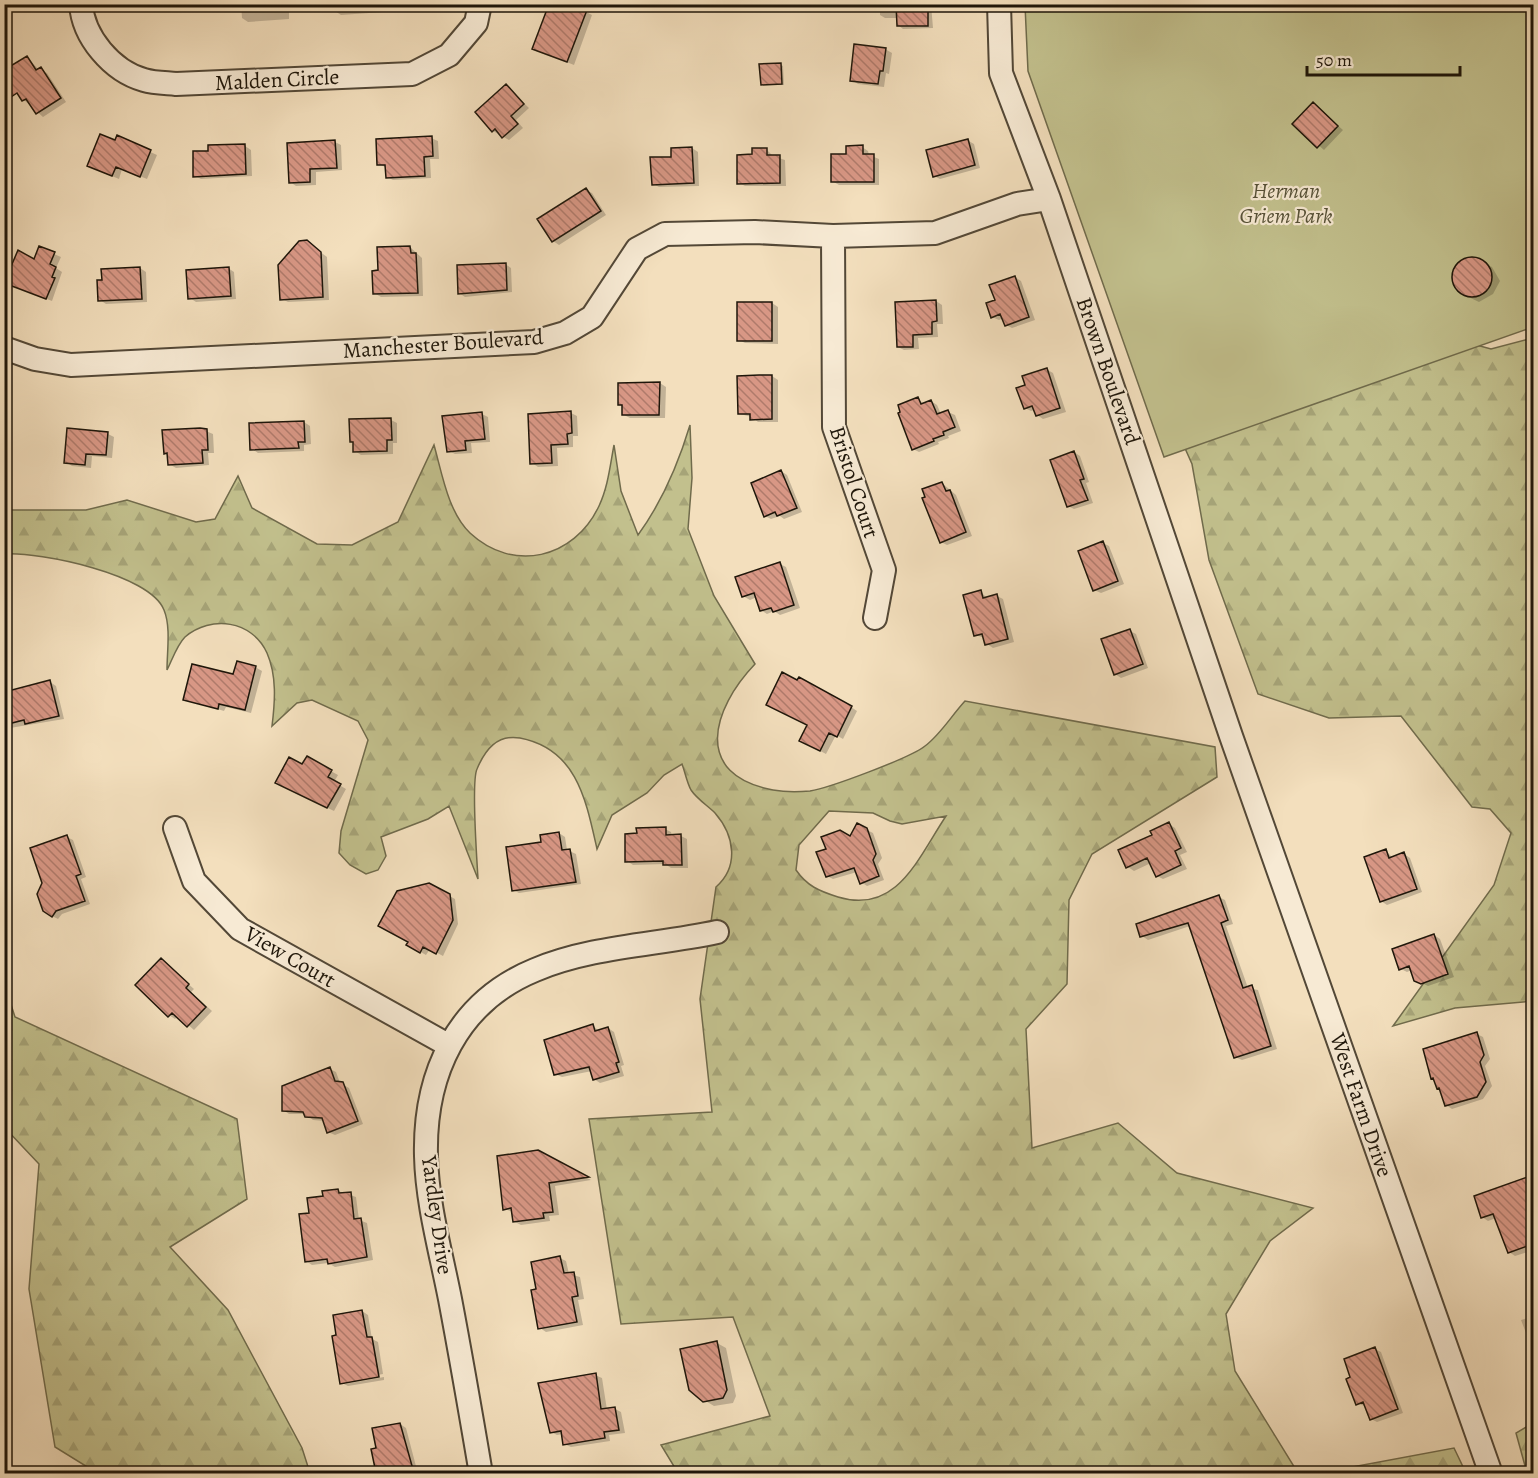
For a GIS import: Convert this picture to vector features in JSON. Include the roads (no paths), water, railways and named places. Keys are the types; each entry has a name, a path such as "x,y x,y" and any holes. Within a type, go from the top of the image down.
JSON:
{"street":[{"name":"Malden Circle","path":"81,4 82,19 98,47 117,66 143,80 176,84 412,74 449,55 476,23 480,4"},
{"name":"Brown Boulevard","path":"999,4 1001,73 1049,199 1232,736"},
{"name":"Manchester Boulevard","path":"4,348 35,359 71,364 534,342 565,333 592,317 637,249 665,234 755,232 833,236 935,233 1017,204 1049,199"},
{"name":"Bristol Court","path":"833,236 834,427 884,570 875,618"},
{"name":"West Farm Drive","path":"1232,736 1491,1473"},
{"name":"View Court","path":"175,828 194,881 240,929 448,1045"},
{"name":"Yardley Drive","path":"481,1473 434,1219 426,1156 430,1101 448,1045 467,1018 492,994 534,970 582,954 717,932"}],"park label":[{"name":"Herman Griem Park","path":"1286,204"}]}
